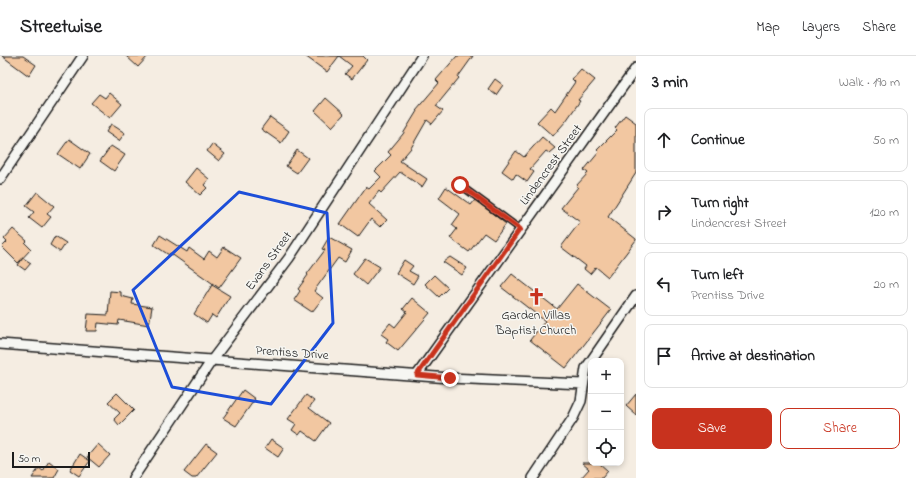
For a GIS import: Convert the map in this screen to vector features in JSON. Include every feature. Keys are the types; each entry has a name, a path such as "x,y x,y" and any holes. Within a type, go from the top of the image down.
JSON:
{"street":[{"path":"0,179 83,56"},
{"name":"Evans Street","path":"133,478 212,360 288,258 422,56"},
{"name":"Lindencrest Street","path":"417,375 636,68"},
{"path":"593,358 636,296"},
{"name":"Prentiss Drive","path":"0,344 417,375 583,384"},
{"path":"533,478 573,418 581,401 586,368 588,365"}],"lane":[{"path":"460,185 520,229"}],"highlighted area":[{"path":"239,192 327,213 333,323 271,404 172,387 133,290"}],"building":[{"path":"2,56 23,56 36,65 29,76"},
{"path":"126,56 148,56 138,67"},
{"path":"305,56 339,56 327,72"},
{"path":"339,56 363,56 367,60 352,79 345,74 352,66"},
{"path":"457,56 473,56 458,77 459,78 436,106 443,111 432,124 427,120 411,148 400,161 427,179 422,187 400,172 381,193 379,191 369,204 387,220 380,227 371,219 358,237 340,224 366,187 369,189 381,177 375,171 391,155 388,152 403,134 417,111 416,110 439,83 436,80"},
{"path":"581,69 595,80 578,100 580,101 553,136 537,122 551,107 555,111 575,82 572,79"},
{"path":"495,79 503,85 496,95 488,89"},
{"path":"109,93 122,104 110,118 91,103 99,94 105,98"},
{"path":"326,98 344,114 332,127 315,111"},
{"path":"625,115 636,123 636,173 608,217 636,240 608,277 596,267 590,274 584,269 586,266 561,247 580,222 561,208 578,187 576,186 588,173 584,170 599,152 597,150 617,130 615,128"},
{"path":"270,117 289,131 281,143 261,129"},
{"path":"111,124 125,133 119,141 106,132"},
{"path":"542,137 555,148 549,153 546,151 530,169 534,172 527,182 516,174 513,179 502,171 516,151 524,157"},
{"path":"69,139 90,154 80,169 58,154"},
{"path":"212,144 225,154 219,161 207,151"},
{"path":"111,146 125,155 114,171 100,161"},
{"path":"297,150 308,158 297,173 286,166"},
{"path":"196,168 209,179 204,185 207,188 200,195 185,182"},
{"path":"446,187 471,205 475,200 506,224 494,240 484,233 469,252 450,238 457,229 452,225 460,214 439,198"},
{"path":"37,192 54,206 47,214 51,217 42,228 29,218 34,212 26,206"},
{"path":"13,229 27,241 25,243 31,249 18,263 2,247 7,242 4,239"},
{"path":"160,235 187,252 189,248 204,259 209,251 217,257 224,247 241,258 219,288 170,253 169,255 154,245"},
{"path":"55,236 66,243 60,252 50,245"},
{"path":"329,237 352,250 345,262 338,258 314,291 323,298 312,312 294,300 300,291 298,289 308,275 307,274 325,250 322,249"},
{"path":"450,257 467,268 462,275 443,262"},
{"path":"23,258 31,263 25,270 18,265"},
{"path":"365,258 380,267 366,285 353,274"},
{"path":"404,260 413,266 409,271 418,276 413,284 396,273"},
{"path":"512,274 557,309 577,284 611,310 566,368 530,340 545,321 501,287"},
{"path":"434,275 448,288 439,297 425,284"},
{"path":"212,285 230,296 216,318 212,315 207,323 194,314"},
{"path":"110,291 121,292 121,296 133,299 132,304 152,307 149,325 119,320 118,325 98,323 97,331 86,331 88,314 108,315"},
{"path":"412,298 430,313 398,351 386,342 388,339 381,334 390,323 395,327 407,312 403,309"},
{"path":"243,390 255,399 236,426 223,418"},
{"path":"117,393 134,410 119,425 114,419 120,413 108,402"},
{"path":"636,394 636,415 626,406"},
{"path":"306,395 314,401 309,408 329,423 316,441 302,431 299,435 292,430 296,424 288,419"},
{"path":"271,439 284,448 278,457 265,448"},
{"path":"98,444 110,455 99,467 87,457"},
{"path":"206,444 217,452 196,478 192,478 184,472"},
{"path":"80,454 90,461 79,476 70,470"},
{"path":"49,461 59,469 54,478 32,478 39,468 43,471"},
{"path":"582,463 588,463 588,466 602,466 608,471 602,478 581,478 589,469"}],"place":[{"name":"Garden Villas Baptist Church","path":"536,296"}],"route":[{"path":"450,378 417,375 520,229 460,185"}]}
